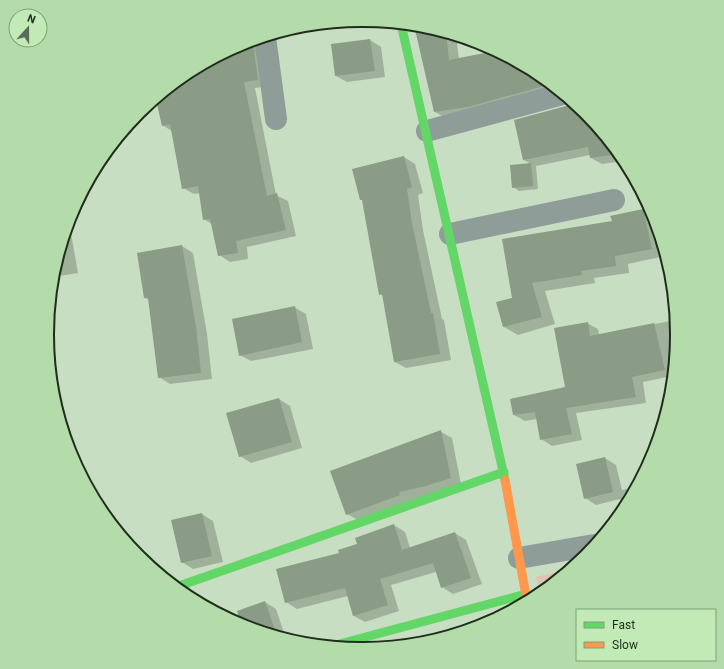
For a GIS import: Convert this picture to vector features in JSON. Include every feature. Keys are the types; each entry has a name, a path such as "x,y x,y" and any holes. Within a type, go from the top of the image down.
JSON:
{"street":[{"path":"402,30 427,131 504,472 525,595"},
{"path":"266,42 276,119"},
{"path":"427,131 556,96"},
{"path":"450,234 614,200"},
{"path":"188,588 504,472"},
{"path":"519,558 584,547"},
{"path":"350,641 517,600"}],"shaded area":[{"path":"557,572 538,586 536,577"}],"building":[{"path":"416,32 447,38 449,60 486,53 516,68 543,86 468,107 434,112"},
{"path":"370,39 375,71 335,76 331,44"},
{"path":"254,46 258,80 244,82 267,196 277,193 286,230 236,241 238,253 218,256 210,219 203,220 198,186 182,189 170,124 162,126 157,105 159,103 208,68"},
{"path":"567,105 593,132 612,155 590,158 588,147 523,160 514,120"},
{"path":"404,156 412,187 407,189 412,223 431,313 433,313 440,354 394,362 382,294 379,295 362,200 360,200 352,169"},
{"path":"531,163 533,186 512,188 510,165"},
{"path":"643,209 652,249 615,256 616,266 581,271 582,275 532,283 542,317 503,327 496,302 512,298 502,239 612,221 610,216"},
{"path":"182,245 196,327 201,373 158,378 148,298 144,298 137,253"},
{"path":"295,306 302,342 239,356 232,319"},
{"path":"588,322 590,336 654,323 665,370 632,377 636,397 566,408 572,434 540,440 535,412 513,415 510,399 565,387 554,328"},
{"path":"279,398 292,442 239,457 226,413"},
{"path":"441,430 451,478 426,486 399,492 400,495 346,515 330,471"},
{"path":"605,457 613,492 584,499 576,464"},
{"path":"202,513 212,556 181,563 171,520"},
{"path":"394,524 402,550 455,532 471,578 441,588 433,563 380,579 388,605 353,616 345,588 285,603 276,569 339,553 338,550 357,544 355,538"},
{"path":"265,601 275,630 244,619 239,616 237,611"}],"traffic: fast":[{"path":"402,30 505,480"},
{"path":"183,584 504,472"},
{"path":"349,641 526,594"}],"traffic: slow":[{"path":"505,480 526,595"}]}
